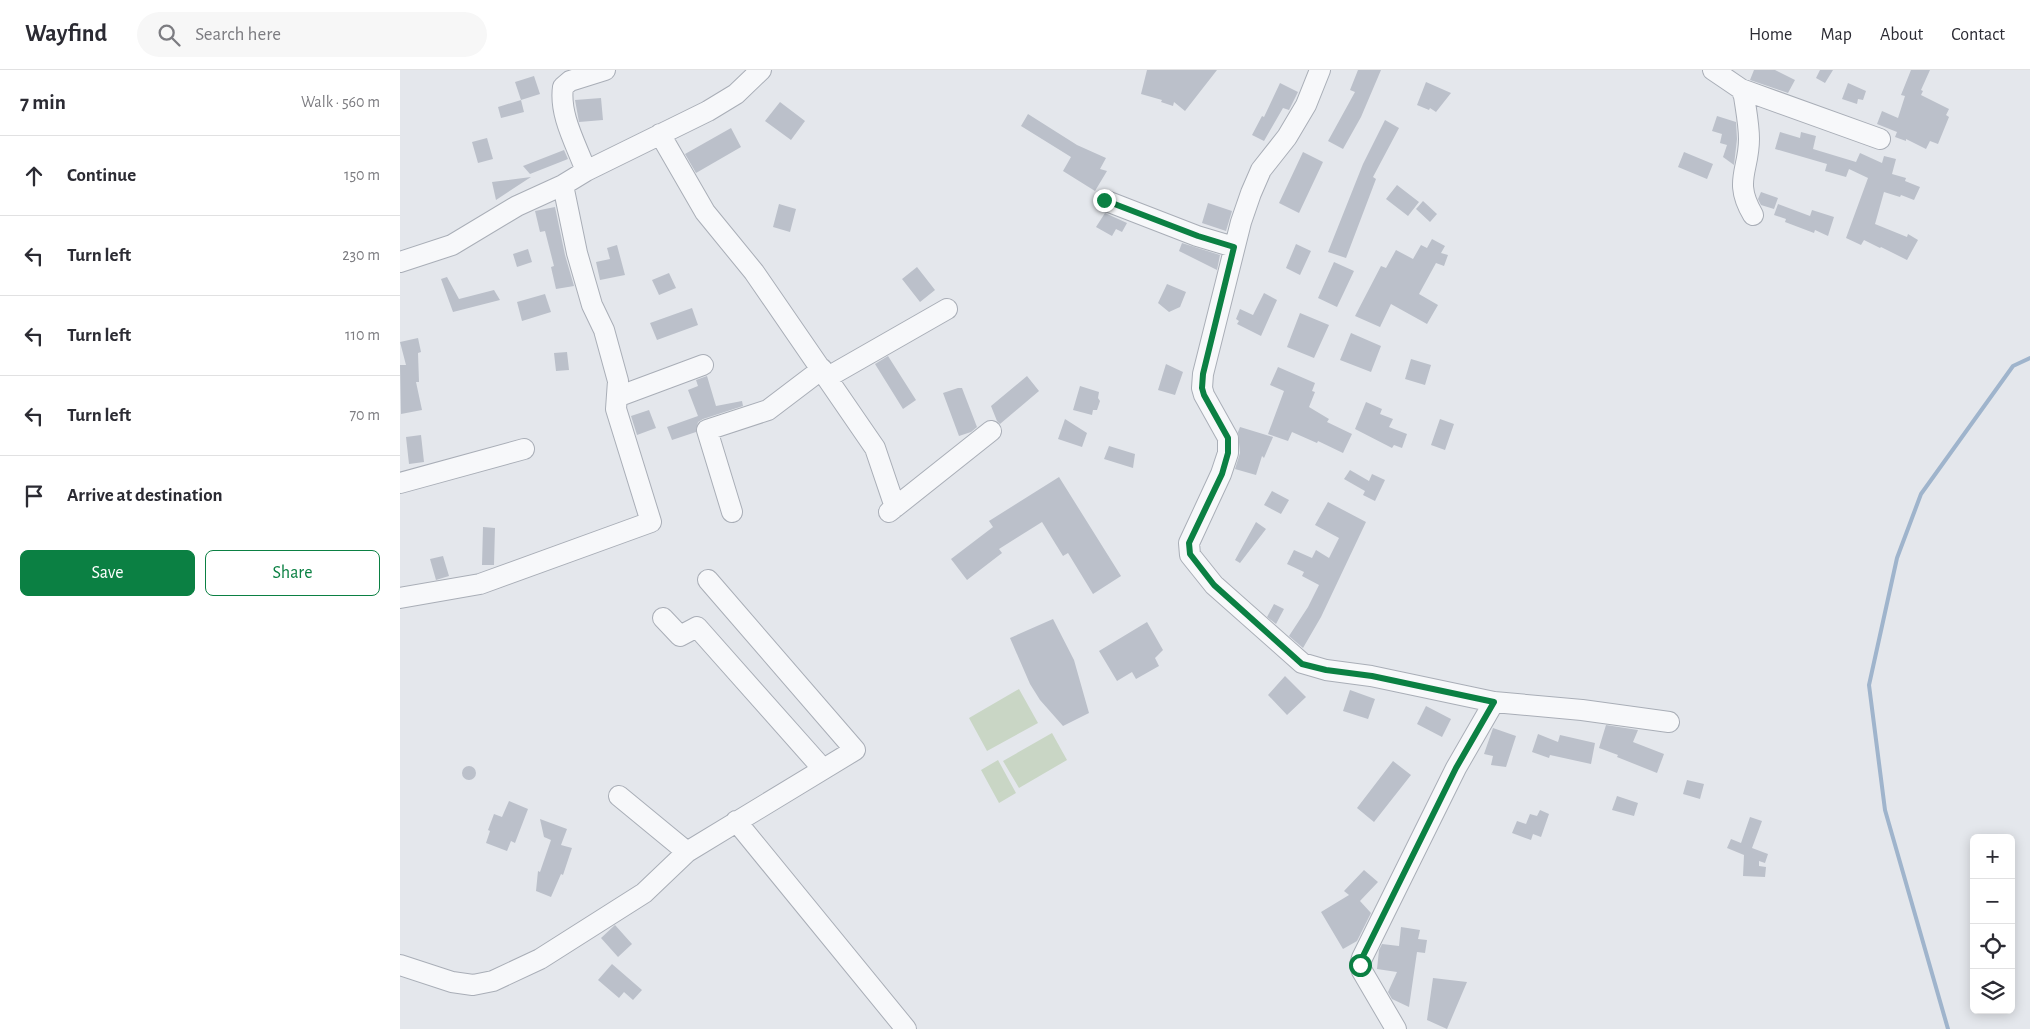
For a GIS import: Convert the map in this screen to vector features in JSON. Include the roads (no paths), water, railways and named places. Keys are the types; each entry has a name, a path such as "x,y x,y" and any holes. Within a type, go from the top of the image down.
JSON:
{"street":[{"path":"586,171 563,110 563,87 570,81 605,70"},
{"path":"400,262 452,245 517,206 564,185 586,171 708,111 736,94 761,70"},
{"path":"1320,70 1306,105 1287,137 1261,170 1234,247 1203,374 1202,388 1228,438 1228,453 1222,474 1189,543 1190,554 1214,585 1302,664 1326,670 1372,676 1494,702 1582,710 1669,722"},
{"path":"1713,70 1880,139"},
{"path":"1738,81 1744,96 1750,140 1742,177 1746,204 1753,215"},
{"path":"660,134 705,212 754,272 875,448 892,510 991,431"},
{"path":"400,598 480,584 651,522 616,409 618,381 604,330 592,306 577,253 564,185"},
{"path":"1104,200 1198,236 1234,247"},
{"path":"732,512 707,430 768,410 825,373 947,309"},
{"path":"617,396 703,365"},
{"path":"400,483 524,449"},
{"path":"400,965 452,982 473,985 494,981 540,959 644,893 687,852 856,750 708,580"},
{"path":"663,618 680,636 697,627 823,769"},
{"path":"1396,1029 1362,971 1360,965 1362,958 1456,768 1494,702"},
{"path":"619,796 687,852"},
{"path":"736,821 906,1029"}],"waterway":[{"path":"1948,1029 1885,810 1869,685 1897,558 1921,494 2013,366 2030,358"}]}
